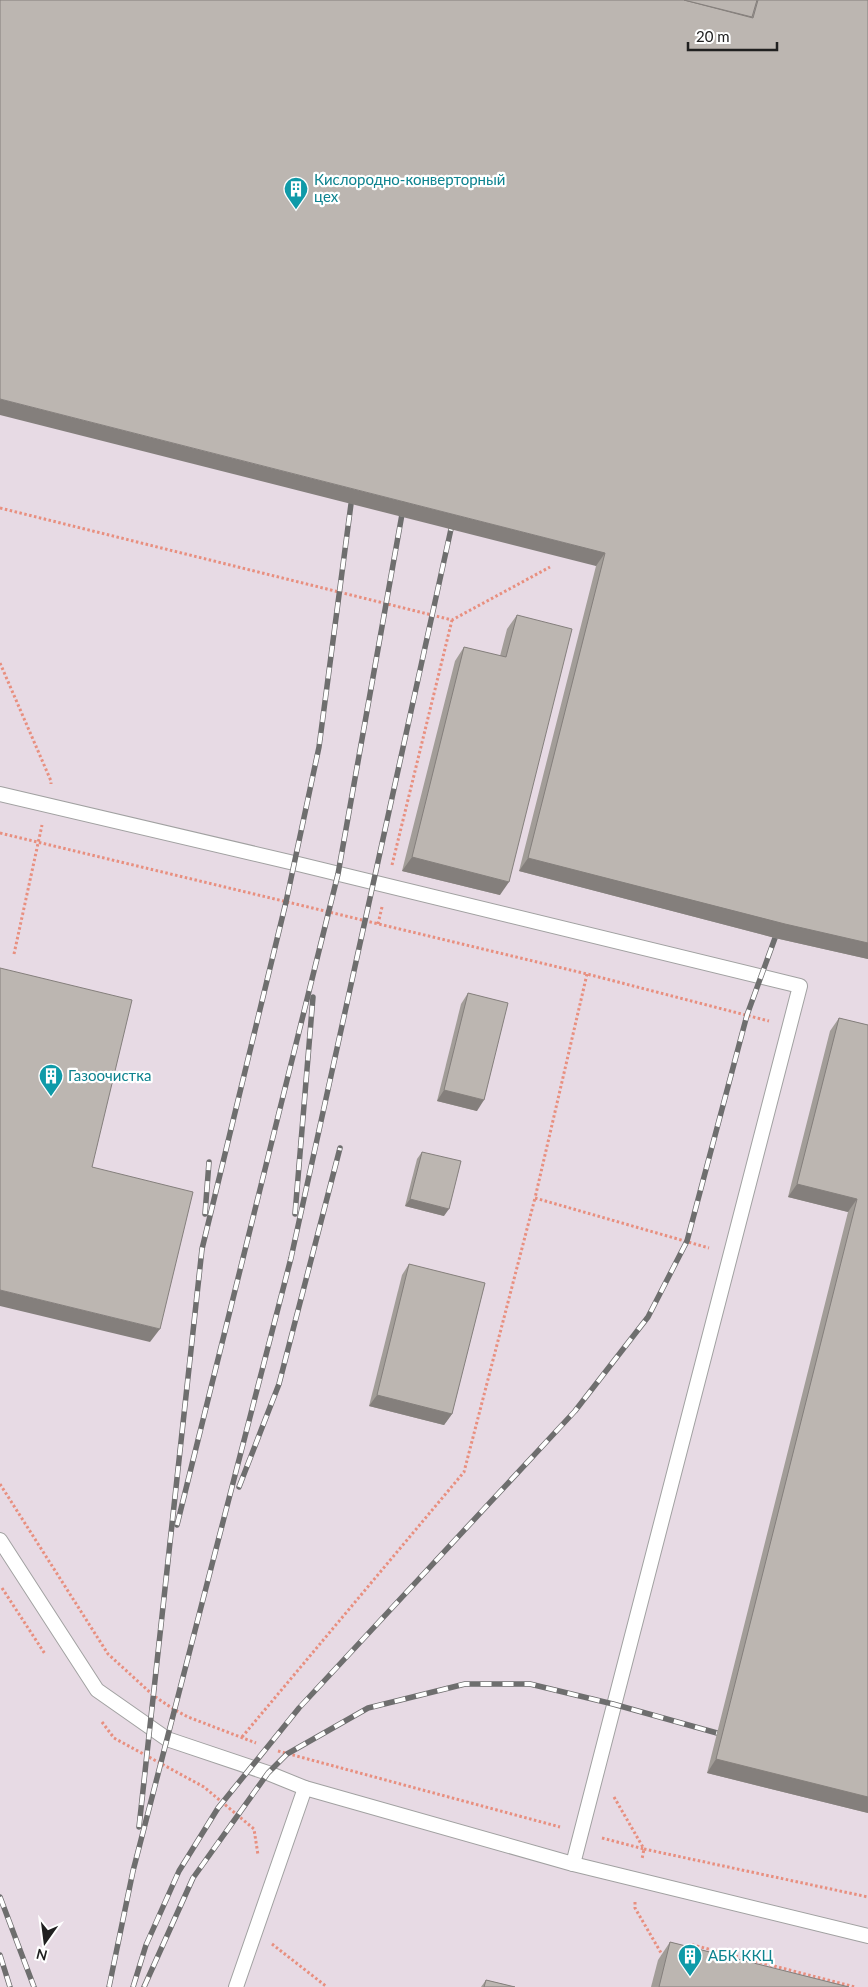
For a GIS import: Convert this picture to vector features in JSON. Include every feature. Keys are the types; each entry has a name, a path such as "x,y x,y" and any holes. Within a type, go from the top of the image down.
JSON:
{"lane":[{"path":"0,794 800,986 573,1864"},
{"path":"0,1540 97,1690 167,1739 268,1773 305,1788 573,1864 868,1936"},
{"path":"236,1987 305,1788"}],"path":[{"path":"0,508 452,620 550,567"},
{"path":"378,924 452,620"},
{"path":"0,833 587,974 774,1022"},
{"path":"242,1738 464,1472 535,1198 587,974"},
{"path":"535,1198 714,1250"},
{"path":"0,1484 108,1654 154,1696 175,1710 188,1717 258,1744"},
{"path":"0,1585 36,1643 48,1658"},
{"path":"96,1716 114,1738 204,1787 254,1829 258,1858"},
{"path":"272,1749 644,1849 868,1897"},
{"path":"644,1849 635,1908 667,1963"},
{"path":"270,1942 327,1987"},
{"path":"691,1952 693,1945 855,1987"}],"shaded area":[{"path":"0,0 868,0 868,1987 0,1987"}],"building":[{"path":"0,0 684,0 753,18 758,0 868,0 868,943 785,924 528,858 605,553 0,399"},
{"path":"684,0 757,0 752,17"},
{"path":"517,615 572,629 509,882 412,857 464,647 506,657"},
{"name":"Газоочистка","path":"0,968 132,1000 92,1167 193,1192 160,1329 0,1290"},
{"path":"468,993 508,1003 484,1100 444,1090"},
{"path":"839,1018 868,1025 868,1797 716,1759 857,1199 797,1184"},
{"path":"422,1152 461,1161 449,1209 410,1199"},
{"path":"409,1264 485,1283 452,1414 377,1395"},
{"path":"670,1942 849,1987 659,1987"},
{"path":"486,1980 515,1987 484,1987"}],"railway":[{"path":"177,1525 338,874 404,503"},
{"path":"139,1827 202,1249 286,902 319,747 351,504"},
{"path":"109,1987 133,1871 291,1258 451,529"},
{"path":"133,1987 146,1945 179,1871 218,1808 299,1708 575,1411 648,1317 687,1241 747,1015 775,938"},
{"path":"295,1214 313,997"},
{"path":"239,1487 279,1384 340,1148"},
{"path":"205,1214 209,1162"},
{"path":"144,1987 193,1878 268,1773 287,1754 368,1708 465,1684 530,1684 613,1704 717,1733"},
{"path":"0,1897 34,1987"},
{"path":"0,1955 10,1987"}],"place":[{"name":"Кислородно-конверторный цех","path":"296,210"},
{"name":"Газоочистка","path":"51,1097"},
{"name":"АБК ККЦ","path":"690,1977"}]}
